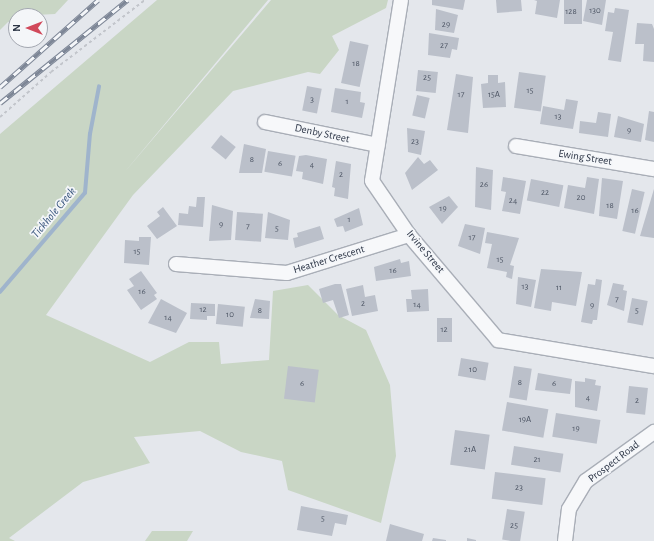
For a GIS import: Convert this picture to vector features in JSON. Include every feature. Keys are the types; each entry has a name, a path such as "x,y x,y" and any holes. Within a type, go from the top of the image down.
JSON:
{"street":[{"name":"Irvine Street","path":"401,0 372,181 409,235 498,340 654,366"},
{"name":"Denby Street","path":"265,122 378,145"},
{"name":"Ewing Street","path":"516,146 654,169"},
{"name":"Heather Crescent","path":"176,264 287,273 409,235"},
{"name":"Prospect Road","path":"565,541 569,509 586,481 654,432"}],"path":[{"path":"0,117 51,72 145,0"}],"green space":[{"path":"0,0 68,0 55,14 48,14 48,8 8,8 8,22 0,30"},
{"path":"157,0 268,0 123,174 271,0 388,0 386,8 332,36 339,50 320,74 308,72 233,91 133,195 46,315 150,362 189,342 219,342 221,364 269,360 273,291 308,285 338,315 366,330 390,385 396,456 381,523 288,490 282,461 241,452 200,431 134,437 150,463 83,482 9,538 15,541 0,541 0,134"},
{"path":"152,531 193,531 187,541 145,541"}],"building":[{"path":"432,0 465,0 463,10 432,5"},
{"path":"496,0 521,0 522,11 497,13"},
{"path":"534,0 560,0 557,18 535,14 537,1"},
{"path":"564,0 582,0 582,24 564,24"},
{"path":"587,0 606,0 602,25 583,21"},
{"path":"615,8 629,10 621,62 608,60 613,32 605,31 608,12 614,13"},
{"path":"436,9 458,15 454,33 435,30"},
{"path":"637,23 652,24 654,29 654,62 643,61 644,44 635,44"},
{"path":"429,33 459,38 457,50 452,49 450,58 428,55"},
{"path":"350,41 369,45 360,87 341,83"},
{"path":"418,70 438,72 436,93 416,91"},
{"path":"519,72 546,76 541,111 514,108"},
{"path":"456,74 473,77 468,133 447,130"},
{"path":"488,75 498,75 498,83 505,82 506,107 483,108 481,84 488,83"},
{"path":"307,86 322,89 317,113 302,111"},
{"path":"335,88 361,92 360,102 365,103 362,118 331,112"},
{"path":"417,95 430,98 425,118 412,115"},
{"path":"566,99 578,101 573,129 540,124 543,106 564,110"},
{"path":"649,111 654,112 654,142 645,140"},
{"path":"598,112 611,114 608,137 579,133 580,121 596,123"},
{"path":"618,116 644,124 641,142 614,137"},
{"path":"407,128 425,131 421,155 408,152"},
{"path":"221,135 236,147 226,159 211,147"},
{"path":"244,144 266,149 262,173 239,173"},
{"path":"268,151 296,156 292,177 264,172"},
{"path":"306,155 327,159 323,184 302,179 303,172 296,171 299,156"},
{"path":"418,157 424,164 430,160 438,170 412,190 405,173"},
{"path":"336,161 351,164 348,199 334,196 335,188 332,187"},
{"path":"476,167 493,170 491,210 475,207"},
{"path":"503,177 526,181 520,214 502,211 506,192 501,191"},
{"path":"587,177 599,179 594,214 564,208 568,185 585,188"},
{"path":"602,178 623,181 617,219 599,216"},
{"path":"531,179 563,185 559,207 527,201"},
{"path":"632,189 645,192 635,234 622,231"},
{"path":"654,189 654,238 640,236"},
{"path":"449,196 458,207 442,224 429,207"},
{"path":"197,197 205,197 203,227 178,225 179,213 188,214 189,206 196,207"},
{"path":"212,205 233,211 231,240 209,241"},
{"path":"163,207 177,226 157,239 147,226 160,216 157,212"},
{"path":"359,208 363,225 345,232 343,226 337,227 334,219"},
{"path":"237,212 263,214 261,242 235,240"},
{"path":"268,212 290,220 288,240 265,238"},
{"path":"465,224 485,228 480,254 458,246"},
{"path":"320,226 324,239 295,248 293,238 298,237 297,233"},
{"path":"487,232 519,238 510,265 514,266 512,279 506,277 507,272 487,268 492,244 485,243"},
{"path":"139,237 151,237 149,265 124,263 125,240 139,241"},
{"path":"400,259 401,263 409,261 411,276 376,281 374,267"},
{"path":"541,269 582,272 576,306 552,302 551,311 534,308"},
{"path":"141,271 157,293 154,295 157,299 141,310 127,290 134,286 129,279"},
{"path":"518,277 536,280 531,307 516,304"},
{"path":"596,279 602,280 597,320 593,320 592,324 581,322 588,284 595,285"},
{"path":"613,283 624,285 623,290 627,291 624,311 607,305"},
{"path":"335,284 341,284 349,315 339,318 333,300 323,303 319,289"},
{"path":"363,285 365,297 375,295 378,311 352,316 346,289"},
{"path":"428,289 429,311 407,312 406,299 412,299 411,290"},
{"path":"632,298 648,301 643,326 627,323"},
{"path":"161,299 187,313 176,333 148,323"},
{"path":"255,299 270,301 269,319 250,318"},
{"path":"191,303 215,304 215,316 207,316 207,320 190,319"},
{"path":"218,304 245,307 243,327 216,324"},
{"path":"437,318 452,318 452,342 437,342"},
{"path":"461,358 489,363 485,381 458,376"},
{"path":"288,366 319,370 315,403 284,399"},
{"path":"514,366 532,369 527,400 509,398"},
{"path":"538,373 572,379 570,394 535,390"},
{"path":"585,378 596,380 595,385 601,386 597,411 575,407 575,381 585,382"},
{"path":"629,386 648,388 645,415 626,413"},
{"path":"507,402 548,409 543,438 502,431"},
{"path":"556,413 600,420 597,444 552,437"},
{"path":"455,430 490,435 485,470 450,465"},
{"path":"514,446 563,454 560,473 511,465"},
{"path":"495,472 546,478 542,505 492,499"},
{"path":"301,506 348,515 346,525 335,523 332,536 297,530"},
{"path":"507,509 525,512 520,541 502,540"},
{"path":"390,524 424,534 422,541 386,541"},
{"path":"433,538 446,540 446,541 432,541"},
{"path":"467,538 476,540 476,541 467,541"}],"waterway":[{"name":"Tickhole Creek","path":"0,292 85,193 90,134 99,87"}],"railway":[{"path":"0,87 98,0"},
{"path":"0,103 127,0"}]}
